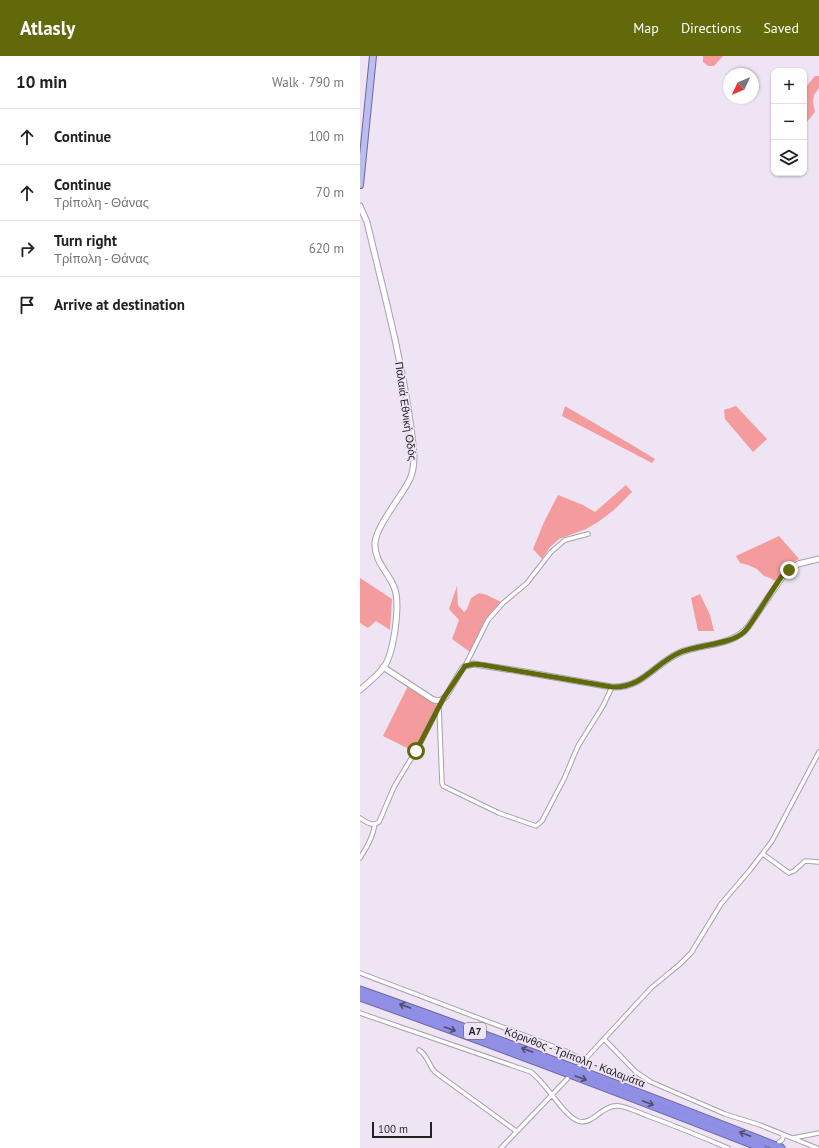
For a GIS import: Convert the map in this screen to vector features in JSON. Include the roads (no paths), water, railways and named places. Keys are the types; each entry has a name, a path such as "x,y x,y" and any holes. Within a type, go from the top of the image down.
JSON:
{"highway":[{"name":"Κόρινθος - Τρίπολη - Καλαμάτα","path":"360,990 468,1028 780,1145"},
{"name":"Κόρινθος - Τρίπολη - Καλαμάτα","path":"360,997 604,1086 762,1148"}],"main road":[{"path":"360,185 373,56"},
{"name":"Παλαιά Εθνική Οδός","path":"360,206 367,222 398,356 407,400 415,461 413,472 408,484 380,529 375,543 379,561 392,583 397,598 397,614 392,650 383,667 360,690"},
{"path":"383,667 432,699 438,701 443,699 465,666 474,664 622,688 636,683 668,659 679,653 729,640 740,635 748,627 785,573 798,564 819,559"}],"street":[{"path":"465,666 488,620 503,603 527,583 551,552 566,540 588,534"},
{"path":"439,707 443,786 499,813 536,826 542,821 564,779 578,746 603,706 612,687"},
{"path":"360,858 370,843 376,824 379,822 394,786 421,742 443,699"},
{"path":"579,1066 650,988 687,957 721,904 763,854 778,830 819,752"},
{"path":"360,818 370,824 376,824"},
{"path":"763,854 789,873 794,871 805,861 819,862"},
{"path":"360,973 568,1052 584,1061"},
{"path":"360,1013 527,1070 538,1077 568,1114 578,1121 587,1121 609,1107 618,1106 728,1148"},
{"path":"604,1039 636,1072 645,1079 725,1114 784,1134 818,1148"},
{"path":"419,1050 426,1056 432,1068 438,1074 516,1131"},
{"path":"501,1148 551,1094 568,1078"},
{"path":"793,1138 819,1133"},
{"path":"780,1145 784,1134"}],"tunnel":[{"path":"766,1148 772,1145"}]}
